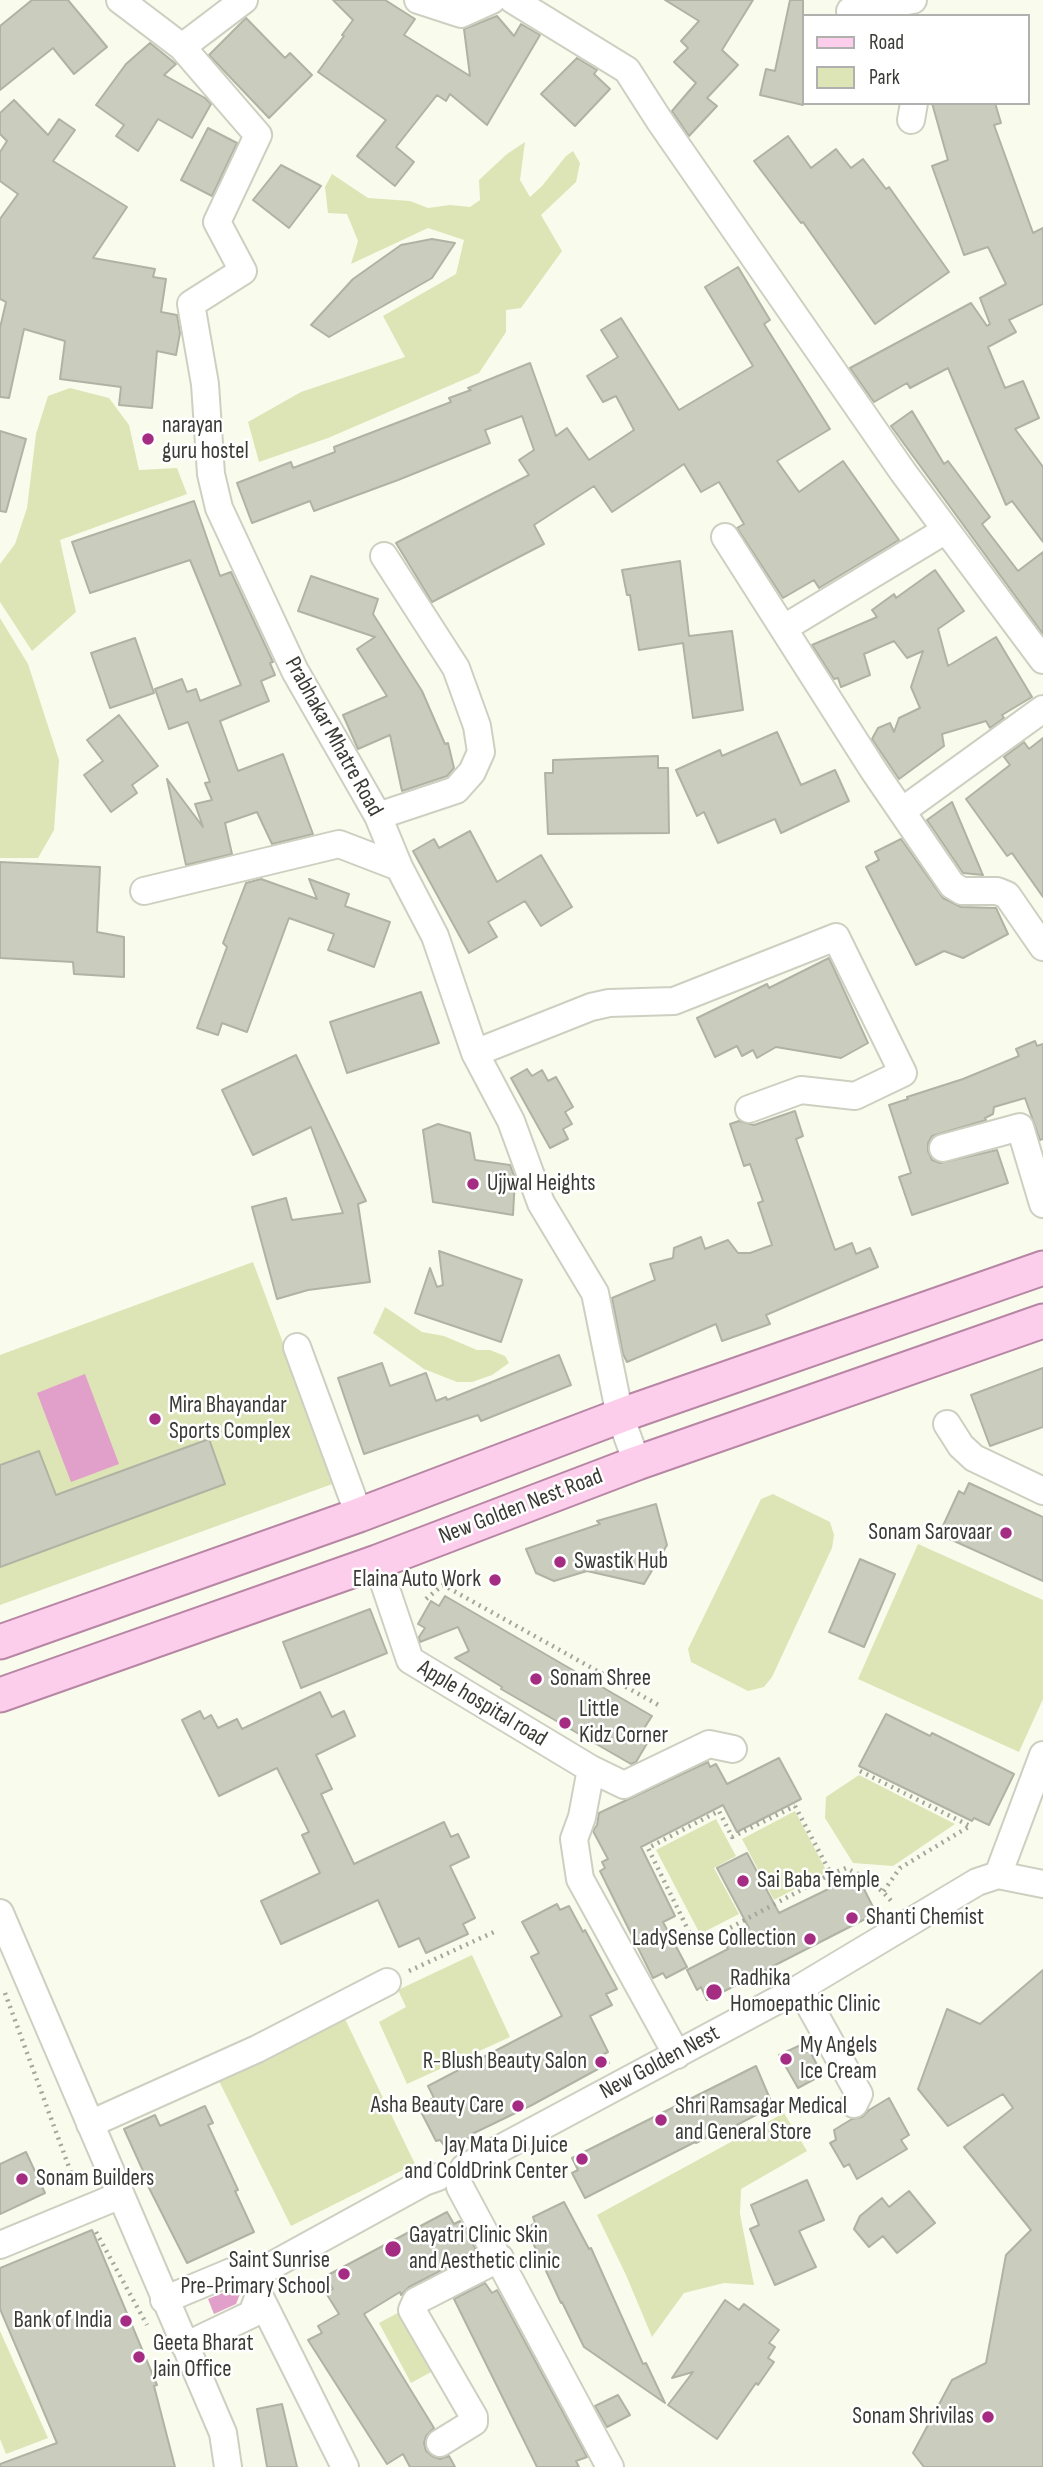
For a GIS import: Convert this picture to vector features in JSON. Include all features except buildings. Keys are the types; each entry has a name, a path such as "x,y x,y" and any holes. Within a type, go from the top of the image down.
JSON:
{"main road":[{"path":"0,1642 359,1515 620,1416 1043,1268"},
{"name":"New Golden Nest Road","path":"0,1695 377,1562 637,1463 1043,1321"}],"street":[{"path":"120,0 182,47 244,0"},
{"path":"418,0 461,14 492,0"},
{"path":"513,0 627,70 902,472 1041,652"},
{"path":"850,11 913,0"},
{"name":"Prabhakar Mhatre Road","path":"182,47 258,135 216,222 243,271 191,304 205,384 211,474 219,508 296,671 378,816 399,867 435,936 475,1053 511,1121 541,1203 595,1293 620,1416 637,1463"},
{"path":"784,628 946,530"},
{"path":"725,537 951,886 962,891 998,891 1007,895 1043,947"},
{"path":"378,816 457,790 472,772 481,751 477,726 456,668 383,556"},
{"path":"902,811 1043,709"},
{"path":"144,891 340,844 399,867"},
{"path":"475,1053 600,1005 674,1001 836,937 903,1073 855,1096 802,1090 749,1109"},
{"path":"943,1148 1020,1126 1043,1204"},
{"path":"297,1347 359,1515"},
{"path":"947,1424 961,1446 974,1458 1043,1491"},
{"name":"Apple hospital road","path":"377,1562 410,1660 591,1769 624,1785 709,1744 733,1749"},
{"path":"1043,1755 998,1875 1043,1884"},
{"path":"591,1769 582,1817 574,1839 580,1879 677,2055"},
{"name":"New Golden Nest","path":"256,2286 424,2182 454,2177 800,1989 977,1882 998,1875"},
{"path":"0,1913 223,2433 228,2467"},
{"path":"90,2124 257,2049 393,1979"},
{"path":"800,1989 859,2094 853,2104"},
{"path":"454,2177 614,2464"},
{"path":"0,2245 121,2195"},
{"path":"440,2443 474,2422 474,2417 412,2310 415,2301 500,2258"},
{"name":"New Golden Nest","path":"164,2300 231,2272 256,2286"},
{"path":"256,2286 345,2467"},
{"name":"New Golden Nest","path":"185,2346 252,2314 256,2286"}],"path":[{"path":"426,1599 443,1585 662,1707"},
{"path":"860,1771 970,1826 900,1868 883,1892"},
{"path":"831,1874 795,1806 732,1837 719,1811 648,1848 696,1946 846,1868 883,1892 897,1908"},
{"path":"393,1979 494,1932"},
{"path":"0,1981 84,2210 153,2336"}],"green space":[{"path":"525,142 520,180 530,197 573,151 580,163 576,182 541,215 562,251 521,308 506,310 506,332 479,373 328,438 259,462 248,422 301,392 405,357 383,316 456,274 464,240 428,228 351,264 358,241 347,214 328,213 325,187 332,174 368,198 410,201 428,208 450,205 470,207 480,200 479,180 507,154"},
{"path":"70,388 109,398 129,425 139,470 177,468 187,494 60,540 76,612 32,651 0,602 0,564 15,544 27,508 36,434 48,396"},
{"path":"0,618 28,664 59,760 54,830 38,858 0,858"},
{"name":"Mira Bhayandar Sports Complex","path":"253,1262 335,1483 0,1605 0,1355"},
{"path":"385,1307 422,1332 444,1336 477,1350 490,1350 505,1356 509,1363 492,1375 472,1382 457,1382 424,1369 373,1333"},
{"path":"773,1494 830,1522 834,1535 832,1548 772,1677 764,1687 748,1691 691,1662 688,1649 761,1499"},
{"path":"918,1544 1043,1600 1043,1699 1019,1752 858,1679"},
{"path":"859,1775 955,1824 893,1866 853,1863 825,1818 826,1797"},
{"path":"795,1811 827,1872 774,1900 742,1839"},
{"path":"716,1819 736,1856 714,1868 739,1914 700,1934 656,1850"},
{"path":"472,1955 510,2037 407,2084 379,2022 406,2007 398,1990"},
{"path":"345,2019 415,2164 291,2226 218,2079"},
{"path":"784,2113 807,2151 741,2189 740,2214 754,2285 724,2283 684,2293 652,2337 597,2215"},
{"path":"422,2300 453,2360 411,2383 379,2323"},
{"path":"0,2331 48,2438 6,2454 0,2439"}],"shaded area":[{"path":"85,1374 119,1464 71,1482 37,1393"},
{"path":"230,2290 240,2294 236,2304 214,2314 208,2299"}],"place":[{"name":"narayan guru hostel","path":"148,439"},
{"name":"Ujjwal Heights","path":"473,1184"},
{"name":"Mira Bhayandar Sports Complex","path":"155,1419"},
{"name":"Sonam Sarovaar","path":"1006,1533"},
{"name":"Swastik Hub","path":"560,1562"},
{"name":"Elaina Auto Work","path":"495,1580"},
{"name":"Sonam Shree","path":"536,1679"},
{"name":"Little Kidz Corner","path":"565,1723"},
{"name":"Sai Baba Temple","path":"743,1881"},
{"name":"Shanti Chemist","path":"852,1918"},
{"name":"LadySense Collection","path":"810,1939"},
{"name":"Radhika Homoepathic Clinic","path":"714,1992"},
{"name":"My Angels Ice Cream","path":"786,2059"},
{"name":"R-Blush Beauty Salon","path":"601,2062"},
{"name":"Asha Beauty Care","path":"518,2106"},
{"name":"Shri Ramsagar Medical and General Store","path":"661,2120"},
{"name":"Jay Mata Di Juice and ColdDrink Center","path":"582,2159"},
{"name":"Sonam Builders","path":"22,2179"},
{"name":"Gayatri Clinic Skin and Aesthetic clinic","path":"393,2249"},
{"name":"Saint Sunrise Pre-Primary School","path":"344,2274"},
{"name":"Bank of India","path":"126,2321"},
{"name":"Geeta Bharat Jain Office","path":"139,2357"},
{"name":"Sonam Shrivilas","path":"988,2417"}]}
